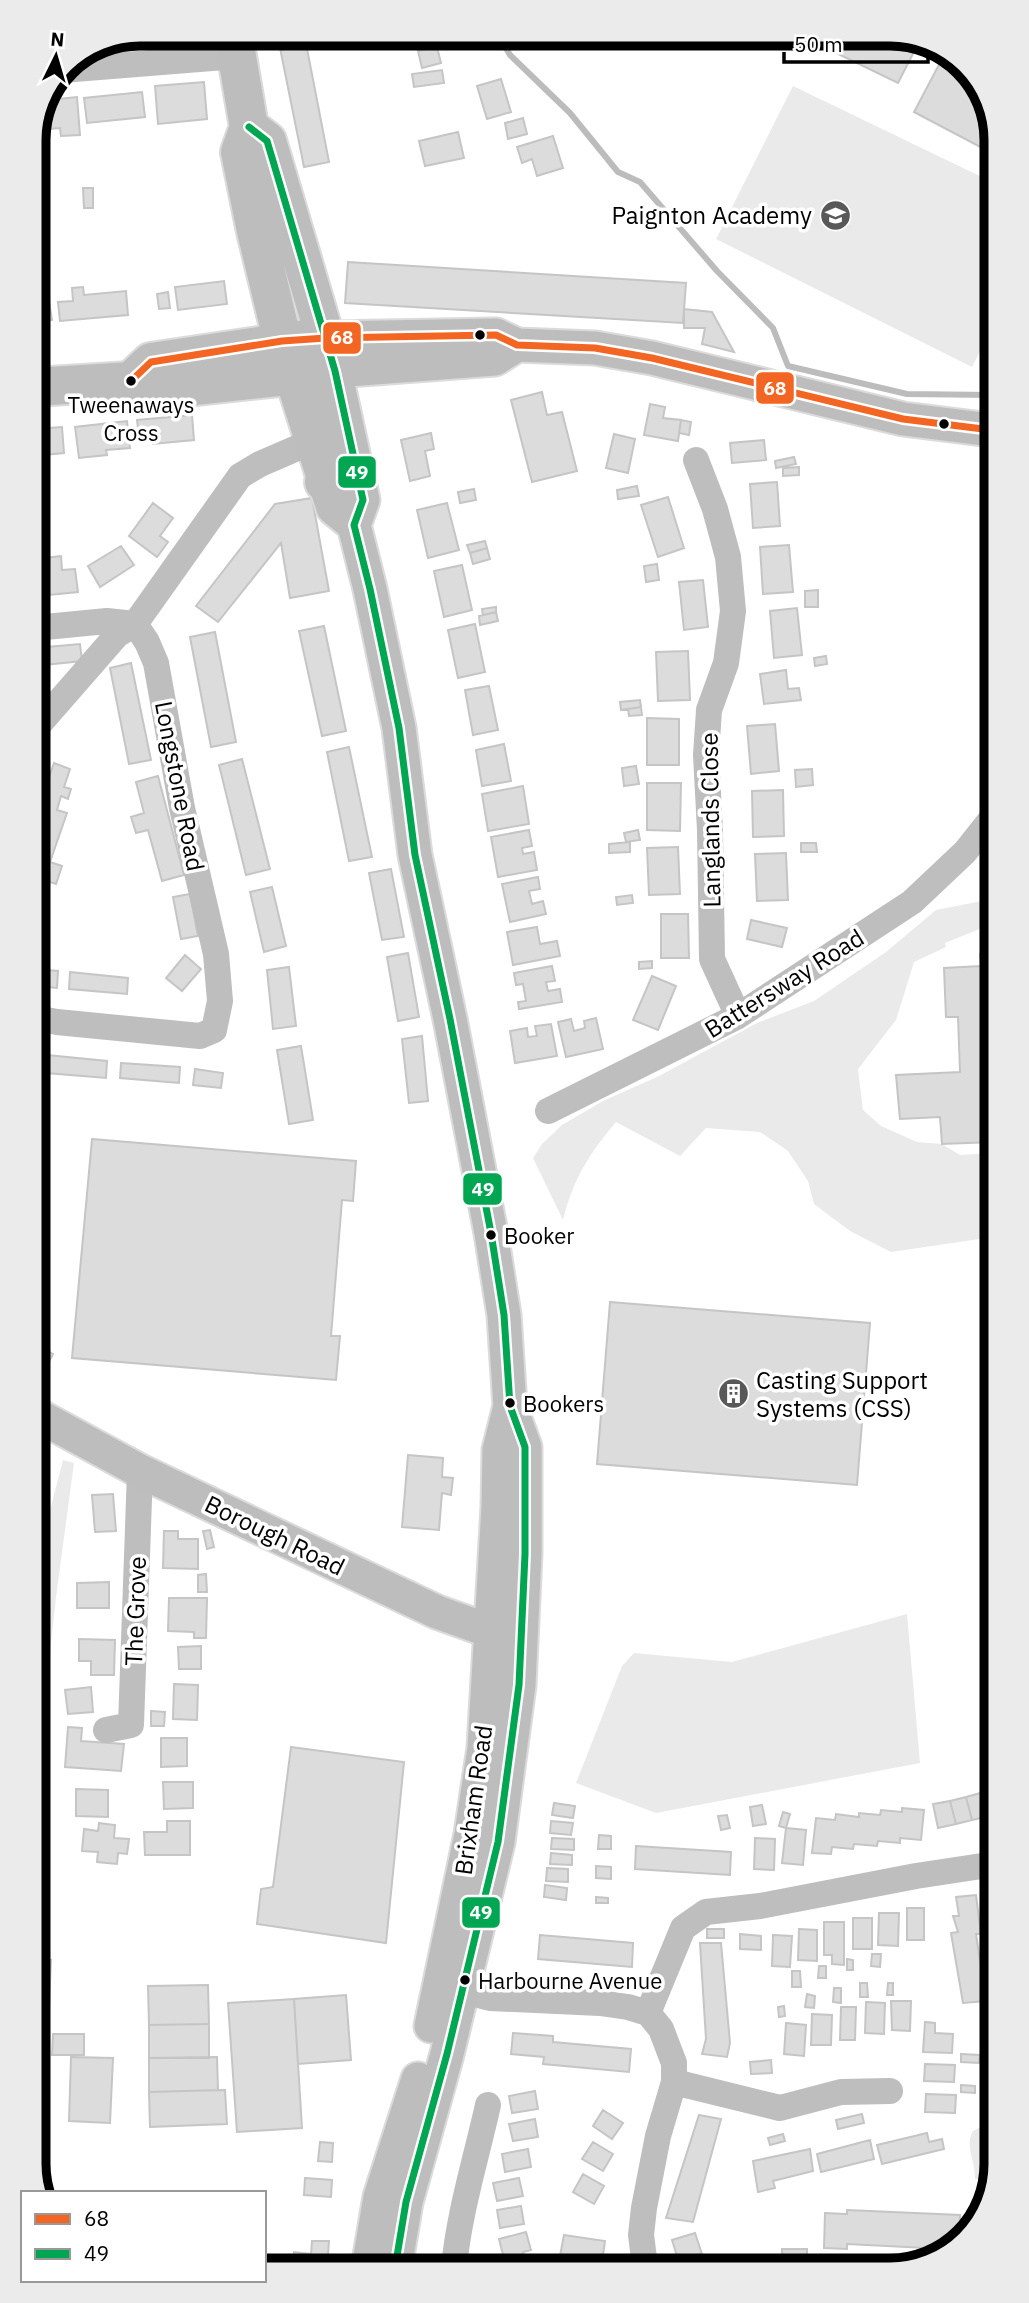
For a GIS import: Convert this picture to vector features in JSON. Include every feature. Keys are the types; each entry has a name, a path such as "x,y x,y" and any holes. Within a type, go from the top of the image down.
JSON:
{"highway":[{"path":"235,45 249,127 240,152 256,231 309,356"},
{"path":"249,127 267,141 273,160 309,356 335,462 324,482"},
{"path":"46,386 131,381 158,390 309,356"}],"main road":[{"path":"309,356 495,359 517,345 595,348 706,370 903,419 984,429"},
{"name":"Brixham Road","path":"309,356 310,442 333,508 354,525"},
{"name":"Brixham Road","path":"309,356 363,500 354,525 399,728 415,856 491,1233 504,1315 510,1406 525,1447 525,1554 506,1632 519,1685 498,1842 452,1988 419,2075 380,2197 370,2257"},
{"name":"Borough Road","path":"45,1420 140,1471 437,1612 506,1632"},
{"name":"Brixham Road","path":"397,2257 452,1988"}],"street":[{"path":"91,66 228,45"},
{"path":"46,717 117,635 135,624 242,467 310,442"},
{"name":"Langlands Close","path":"696,460 715,509 728,557 733,611 726,663 709,710 706,755 712,959 738,1016"},
{"path":"46,627 107,621 135,624"},
{"name":"Longstone Road","path":"46,1019 200,1036 214,1030 218,1019 220,1001 216,954 182,807 156,663 135,624"},
{"name":"Battersway Road","path":"548,1111 738,1016 912,902 965,852 984,828"},
{"name":"The Grove","path":"106,1730 131,1725 140,1471"},
{"path":"648,2013 683,1928 706,1912 760,1906 984,1866"},
{"path":"452,1988 490,1998 600,2003 628,2007 648,2013 661,2029 674,2063 674,2081 644,2208 641,2235 644,2258"},
{"path":"674,2081 780,2108 841,2092 890,2091"},
{"path":"455,2257 459,2225 467,2201 488,2105"}],"shaded area":[{"path":"793,86 984,178 984,344 972,367 716,239"},
{"path":"984,901 984,927 945,943 946,947 914,962 896,1020 858,1069 863,1110 881,1126 917,1142 942,1144 960,1155 984,1154 984,1238 891,1252 850,1231 814,1204 808,1181 788,1151 760,1132 706,1128 680,1156 616,1122 583,1168 563,1220 533,1158 542,1144 562,1125 603,1101 659,1076 757,1023 814,1001 886,952 936,910"},
{"path":"63,1460 74,1463 45,1697 45,1529"},
{"path":"907,1614 920,1763 656,1813 576,1783 622,1666 634,1653 732,1662"},
{"path":"984,2126 982,2179 975,2179 970,2148 973,2131"}],"building":[{"path":"279,45 306,45 329,162 304,167"},
{"path":"420,45 437,47 421,48"},
{"path":"822,46 896,46 915,49 898,83"},
{"path":"437,47 441,63 422,68 418,51"},
{"path":"941,61 960,77 974,98 982,121 984,149 914,112"},
{"path":"442,70 444,83 414,87 412,74"},
{"path":"501,79 511,112 487,119 477,86"},
{"path":"204,82 207,119 158,124 155,86"},
{"path":"142,92 145,117 87,123 84,98"},
{"path":"77,97 80,135 61,136 60,128 47,129 55,99"},
{"path":"523,118 527,134 508,139 505,123"},
{"path":"458,132 464,158 425,166 419,141"},
{"path":"553,136 563,168 537,176 532,159 522,163 517,147"},
{"path":"83,188 93,188 93,208 84,208"},
{"path":"348,262 686,283 683,323 345,303"},
{"path":"224,281 227,304 178,310 175,287"},
{"path":"83,287 84,295 126,291 128,315 60,321 58,302 73,301 72,288"},
{"path":"46,289 52,320 46,321"},
{"path":"168,292 170,308 159,309 157,294"},
{"path":"684,309 712,312 734,352 702,344 705,328 684,328"},
{"path":"542,392 547,415 562,412 577,471 532,482 511,400"},
{"path":"650,404 665,407 663,418 681,420 678,441 644,435"},
{"path":"192,415 194,440 153,444 152,436 139,437 137,420"},
{"path":"681,420 691,422 689,435 679,433"},
{"path":"127,421 130,448 106,450 107,455 79,458 75,427"},
{"path":"62,427 64,453 46,455 46,428"},
{"path":"431,433 434,449 425,451 430,476 410,481 401,440"},
{"path":"614,434 635,439 628,473 606,468"},
{"path":"764,440 766,460 732,463 730,443"},
{"path":"794,457 796,464 776,468 775,461"},
{"path":"799,467 799,475 783,476 783,468"},
{"path":"777,482 780,526 753,528 750,484"},
{"path":"637,486 639,496 618,499 617,490"},
{"path":"474,489 476,500 460,503 458,492"},
{"path":"668,497 684,548 658,557 641,505"},
{"path":"312,498 329,591 290,598 281,543 218,622 196,606 275,504"},
{"path":"153,503 173,518 160,536 168,542 157,557 129,536"},
{"path":"447,503 459,550 428,558 417,510"},
{"path":"485,541 487,548 470,553 467,545"},
{"path":"789,545 793,592 763,594 760,547"},
{"path":"121,546 134,565 100,587 88,566"},
{"path":"487,548 490,559 473,564 470,553"},
{"path":"61,556 62,570 75,569 78,592 46,595 46,558"},
{"path":"657,564 659,580 646,582 644,566"},
{"path":"462,565 472,610 444,617 434,571"},
{"path":"703,580 708,627 684,630 679,582"},
{"path":"818,590 818,607 805,607 805,591"},
{"path":"496,607 496,612 483,615 482,609"},
{"path":"797,608 802,655 774,658 770,611"},
{"path":"496,612 498,621 480,625 479,616"},
{"path":"475,624 485,672 458,678 448,630"},
{"path":"324,626 346,731 322,736 299,631"},
{"path":"215,632 236,742 211,747 190,637"},
{"path":"80,644 82,661 46,665 46,647"},
{"path":"688,651 690,700 658,701 656,652"},
{"path":"826,656 827,664 815,666 814,658"},
{"path":"131,663 151,760 129,764 110,668"},
{"path":"786,670 788,689 799,688 801,700 764,704 760,674"},
{"path":"489,686 498,730 473,735 465,690"},
{"path":"640,700 641,707 621,710 620,702"},
{"path":"641,707 642,715 629,716 628,709"},
{"path":"647,718 679,719 679,765 647,765"},
{"path":"775,724 779,771 751,774 747,726"},
{"path":"504,744 511,781 482,786 476,750"},
{"path":"349,747 372,857 349,861 327,752"},
{"path":"242,759 270,869 246,875 219,765"},
{"path":"54,763 70,769 64,787 71,789 68,799 61,796 57,810 67,813 50,862 62,866 56,884 46,881 46,787"},
{"path":"636,766 639,784 624,786 622,768"},
{"path":"812,769 813,785 796,787 795,770"},
{"path":"158,776 184,875 162,881 148,830 136,833 131,817 144,813 136,782"},
{"path":"647,783 681,783 680,831 647,830"},
{"path":"523,786 529,824 488,831 482,794"},
{"path":"783,790 784,836 753,837 752,791"},
{"path":"529,830 532,846 522,848 523,854 534,852 537,870 498,877 491,837"},
{"path":"638,830 640,840 626,842 624,833"},
{"path":"630,842 630,852 609,853 609,844"},
{"path":"801,843 816,843 817,852 801,852"},
{"path":"678,847 680,894 649,895 647,848"},
{"path":"786,853 788,900 757,901 755,854"},
{"path":"391,869 404,937 382,940 369,873"},
{"path":"538,877 540,889 529,891 532,904 543,901 546,914 510,922 502,884"},
{"path":"272,887 286,946 264,952 250,892"},
{"path":"190,894 198,936 181,939 173,897"},
{"path":"632,895 633,903 617,905 616,897"},
{"path":"661,914 688,914 689,958 661,958"},
{"path":"751,920 787,928 782,947 747,939"},
{"path":"537,927 540,944 557,941 560,956 513,965 507,932"},
{"path":"408,953 419,1017 398,1021 387,957"},
{"path":"980,954 984,954 984,1142 942,1144 940,1117 900,1119 896,1075 960,1072 958,1017 946,1017 944,968 981,966"},
{"path":"185,955 201,969 182,991 166,978"},
{"path":"652,961 652,968 639,969 639,962"},
{"path":"552,966 555,981 546,982 548,991 560,989 562,1002 519,1009 518,1002 526,1001 523,984 516,985 514,973"},
{"path":"289,967 296,1026 273,1029 267,970"},
{"path":"46,970 58,971 57,988 46,987"},
{"path":"70,972 128,978 127,994 69,989"},
{"path":"652,976 676,986 658,1030 633,1020"},
{"path":"596,1018 603,1049 566,1057 558,1022 571,1019 574,1031 585,1028 584,1021"},
{"path":"551,1024 557,1056 515,1063 510,1031 527,1028 528,1037 537,1036 535,1026"},
{"path":"422,1036 428,1101 409,1103 402,1039"},
{"path":"301,1046 313,1120 289,1124 277,1050"},
{"path":"47,1055 107,1061 106,1078 46,1073"},
{"path":"121,1063 180,1067 179,1083 120,1078"},
{"path":"195,1069 223,1073 221,1088 193,1085"},
{"path":"92,1139 356,1161 353,1201 342,1200 331,1336 340,1336 336,1380 72,1358"},
{"name":"Casting Support Systems (CSS)","path":"610,1302 870,1323 857,1485 597,1464"},
{"path":"45,1349 53,1354 45,1368"},
{"path":"408,1455 443,1458 442,1477 453,1478 451,1495 442,1493 439,1530 402,1527"},
{"path":"113,1494 116,1531 95,1532 92,1495"},
{"path":"210,1530 214,1547 207,1549 203,1531"},
{"path":"164,1531 178,1531 178,1539 198,1539 198,1569 163,1568"},
{"path":"206,1574 207,1592 198,1592 198,1575"},
{"path":"109,1582 109,1608 77,1608 77,1583"},
{"path":"169,1598 207,1598 206,1638 194,1638 194,1632 168,1631"},
{"path":"79,1639 115,1640 114,1675 91,1675 91,1661 79,1661"},
{"path":"201,1646 201,1669 179,1669 178,1647"},
{"path":"174,1684 198,1685 197,1720 173,1719"},
{"path":"91,1687 93,1712 68,1714 65,1690"},
{"path":"151,1711 165,1712 164,1726 151,1726"},
{"path":"68,1727 82,1728 81,1741 124,1744 121,1771 65,1767"},
{"path":"161,1738 187,1738 187,1766 161,1767"},
{"path":"291,1747 404,1762 386,1943 257,1924 261,1889 273,1887"},
{"path":"163,1782 193,1782 193,1808 164,1809"},
{"path":"76,1789 108,1790 108,1817 76,1816"},
{"path":"984,1792 984,1817 972,1820 966,1797"},
{"path":"966,1797 972,1820 956,1824 950,1801"},
{"path":"950,1801 956,1824 938,1828 933,1804"},
{"path":"554,1803 575,1806 573,1818 552,1815"},
{"path":"762,1805 766,1824 753,1826 750,1807"},
{"path":"902,1808 924,1810 921,1840 900,1838 900,1843 878,1841 877,1846 854,1844 853,1849 832,1847 831,1854 812,1853 816,1818 835,1820 836,1814 859,1817 859,1813 880,1815 881,1810 902,1812"},
{"path":"783,1812 790,1814 786,1828 779,1826"},
{"path":"727,1815 730,1828 721,1830 718,1816"},
{"path":"167,1821 190,1821 190,1855 145,1855 144,1832 167,1832"},
{"path":"551,1821 573,1823 571,1835 550,1833"},
{"path":"99,1823 115,1825 114,1838 129,1839 127,1854 118,1853 117,1864 97,1862 98,1852 82,1851 84,1829 98,1831"},
{"path":"786,1828 806,1830 803,1865 782,1863"},
{"path":"599,1835 611,1836 611,1849 598,1849"},
{"path":"552,1838 574,1839 574,1850 551,1849"},
{"path":"755,1838 775,1839 774,1870 754,1869"},
{"path":"636,1846 731,1852 730,1875 635,1869"},
{"path":"551,1853 572,1855 572,1865 550,1864"},
{"path":"596,1866 611,1867 611,1879 596,1878"},
{"path":"547,1868 568,1869 568,1882 546,1881"},
{"path":"545,1885 567,1888 566,1900 544,1897"},
{"path":"976,1895 981,1934 976,1934 984,2001 963,2003 951,1933 958,1932 953,1916 959,1916 956,1897"},
{"path":"596,1897 608,1898 608,1903 596,1903"},
{"path":"907,1908 924,1908 924,1940 907,1940"},
{"path":"879,1913 899,1913 898,1946 878,1945"},
{"path":"853,1918 872,1918 872,1949 853,1949"},
{"path":"824,1922 844,1922 844,1965 832,1964 832,1955 824,1955"},
{"path":"707,1929 724,1929 724,1938 707,1938"},
{"path":"799,1929 817,1930 817,1961 798,1960"},
{"path":"740,1934 761,1936 761,1950 740,1949"},
{"path":"540,1935 633,1943 632,1967 538,1959"},
{"path":"773,1935 792,1936 790,1967 772,1966"},
{"path":"700,1943 721,1943 730,2043 727,2057 702,2054 706,2039"},
{"path":"872,1954 881,1954 880,1967 871,1966"},
{"path":"847,1959 853,1960 853,1970 847,1970"},
{"path":"45,1960 51,1960 48,2029 45,2029"},
{"path":"819,1966 826,1966 826,1978 818,1978"},
{"path":"792,1971 800,1971 801,1987 792,1987"},
{"path":"860,1983 867,1983 868,1997 860,1997"},
{"path":"888,1983 893,1983 893,1995 887,1995"},
{"path":"208,1985 209,2024 149,2025 148,1986"},
{"path":"834,1988 841,1988 841,2003 833,2002"},
{"path":"807,1994 815,1996 814,2008 805,2007"},
{"path":"346,1995 351,2060 298,2064 294,1999"},
{"path":"294,1999 302,2128 237,2132 228,2003"},
{"path":"891,2001 911,2001 910,2031 892,2030"},
{"path":"866,2002 885,2003 884,2034 865,2033"},
{"path":"784,2006 785,2016 779,2017 778,2007"},
{"path":"841,2007 856,2007 855,2040 840,2040"},
{"path":"812,2014 832,2015 831,2045 811,2045"},
{"path":"925,2022 935,2023 935,2033 953,2034 952,2053 923,2052"},
{"path":"786,2023 806,2025 804,2056 784,2054"},
{"path":"209,2024 209,2058 149,2058 149,2025"},
{"path":"513,2033 553,2036 553,2042 631,2049 629,2072 543,2064 544,2057 511,2054"},
{"path":"53,2034 84,2034 84,2055 52,2055"},
{"path":"961,2054 980,2055 979,2063 961,2062"},
{"path":"71,2057 113,2058 110,2123 69,2121"},
{"path":"217,2057 218,2090 149,2092 149,2058"},
{"path":"771,2060 772,2073 751,2074 750,2062"},
{"path":"925,2064 955,2065 954,2082 924,2081"},
{"path":"961,2085 975,2086 975,2093 961,2092"},
{"path":"225,2090 227,2124 150,2127 149,2092"},
{"path":"535,2091 538,2109 512,2113 509,2096"},
{"path":"926,2094 956,2095 955,2113 925,2112"},
{"path":"603,2110 623,2123 612,2139 593,2126"},
{"path":"862,2114 864,2123 838,2129 836,2120"},
{"path":"699,2115 721,2119 693,2222 666,2218"},
{"path":"535,2119 538,2137 513,2141 509,2124"},
{"path":"927,2133 929,2142 942,2139 944,2149 882,2164 877,2145"},
{"path":"783,2134 785,2141 770,2145 768,2138"},
{"path":"870,2140 874,2159 821,2172 817,2154"},
{"path":"320,2142 333,2143 332,2162 318,2161"},
{"path":"593,2142 613,2154 603,2171 582,2159"},
{"path":"528,2149 531,2167 505,2172 502,2154"},
{"path":"810,2149 813,2171 773,2181 775,2188 758,2192 753,2161"},
{"path":"583,2174 604,2186 594,2204 573,2192"},
{"path":"305,2178 332,2180 331,2197 304,2195"},
{"path":"519,2178 523,2196 497,2201 493,2183"},
{"path":"521,2206 524,2224 500,2228 497,2210"},
{"path":"847,2210 960,2215 960,2226 931,2248 847,2244 847,2249 824,2248 825,2213 847,2214"},
{"path":"526,2232 531,2250 523,2252 525,2258 504,2257 499,2239"},
{"path":"695,2233 702,2254 697,2255 698,2258 677,2258 672,2240"},
{"path":"564,2235 605,2241 603,2258 560,2256"},
{"path":"312,2241 329,2241 328,2257 294,2257 294,2252 311,2254"},
{"path":"782,2249 807,2249 807,2258 782,2258"}],"waterway":[{"path":"504,45 510,55 570,113 618,172 640,182 717,271 773,328 788,366 907,394 984,395"}],"transit line":[{"name":"49","path":"249,127 267,141 335,371 363,500 354,525 399,728 415,855 491,1233 504,1315 510,1406 525,1447 525,1554 519,1685 498,1842 447,2054 406,2202 397,2257"},
{"name":"68","path":"131,381 151,362 282,341 496,335 517,345 595,348 652,358 903,419 984,429"}],"place":[{"name":"Paignton Academy","path":"835,215"},
{"name":"Tweenaways Cross","path":"131,381"},
{"name":"Booker","path":"491,1235"},
{"name":"Casting Support Systems (CSS)","path":"733,1394"},
{"name":"Bookers","path":"510,1403"},
{"name":"Harbourne Avenue","path":"465,1980"}]}
